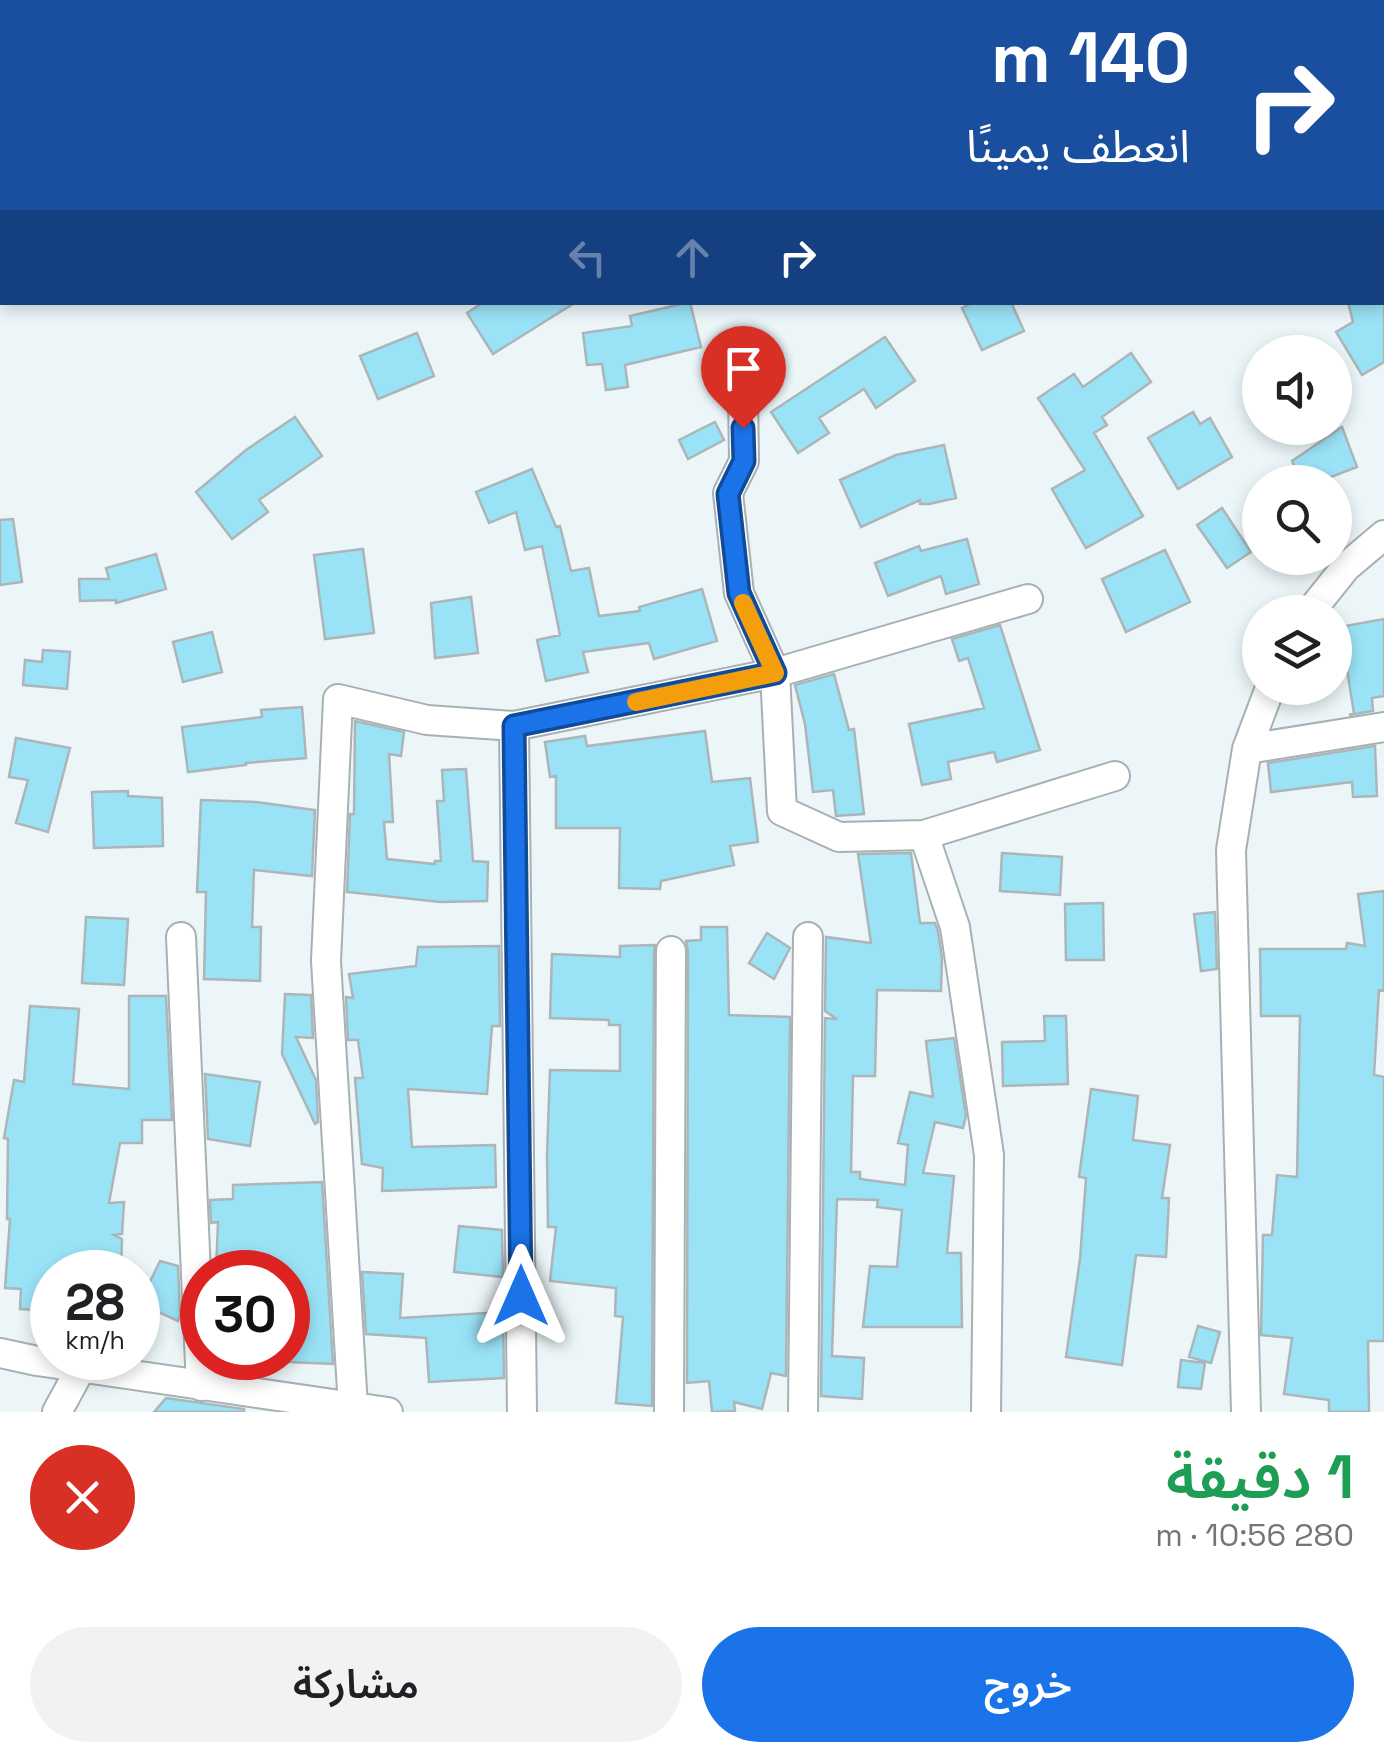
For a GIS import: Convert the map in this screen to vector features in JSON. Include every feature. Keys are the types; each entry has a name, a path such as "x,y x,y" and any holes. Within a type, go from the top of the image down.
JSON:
{"street":[{"path":"743,394 744,461 728,494 739,593 775,673 782,811 839,837 924,834 1114,776"},
{"path":"1324,595 1346,567 1384,535"},
{"path":"352,1407 326,962 338,699 427,720 514,726 775,673 1028,599"},
{"path":"1246,1412 1230,850 1247,749 1264,705"},
{"path":"514,726 522,1412"},
{"path":"1247,749 1384,728"},
{"path":"924,834 955,928 989,1155 986,1412"},
{"path":"181,937 201,1386"},
{"path":"802,1412 808,937"},
{"path":"670,1412 672,951"},
{"path":"0,1353 30,1359"},
{"path":"57,1412 74,1380"},
{"path":"160,1380 388,1412"}],"building":[{"path":"479,305 571,305 493,354 467,313"},
{"path":"691,305 701,347 625,365 628,387 606,390 602,364 587,365 583,333 632,326 630,316"},
{"path":"1012,305 1024,331 982,350 962,308"},
{"path":"1349,305 1384,305 1384,362 1362,375 1352,358 1352,335 1336,332 1353,322"},
{"path":"417,333 434,376 378,399 360,356"},
{"path":"885,337 915,381 876,408 864,389 819,418 829,433 798,453 771,412"},
{"path":"1131,353 1151,382 1102,417 1107,425 1094,433 1143,516 1086,548 1052,489 1085,470 1038,398 1074,374 1083,387"},
{"path":"1193,412 1200,424 1210,418 1232,457 1178,489 1148,438"},
{"path":"295,417 322,456 259,500 268,512 232,539 196,492 246,450"},
{"path":"715,422 724,440 688,459 679,440"},
{"path":"944,445 956,498 929,504 920,504 920,500 861,527 840,480 896,455"},
{"path":"1316,445 1349,445 1357,467 1294,465 1292,461"},
{"path":"532,469 556,527 560,526 571,571 589,568 599,616 640,611 639,607 702,589 717,641 654,659 649,643 583,652 588,672 546,681 537,640 560,635 542,546 525,550 516,512 489,523 476,492"},
{"path":"1222,508 1242,538 1242,558 1227,568 1197,525"},
{"path":"13,519 22,582 0,585 0,520"},
{"path":"967,539 979,584 946,594 941,576 888,596 875,563 919,546 921,551"},
{"path":"363,549 374,633 325,639 314,555"},
{"path":"1165,550 1190,602 1126,632 1102,579"},
{"path":"156,554 166,589 116,603 80,601 79,579 109,579 106,568"},
{"path":"471,597 478,653 435,658 431,603"},
{"path":"1384,619 1384,696 1372,698 1373,711 1349,715 1354,713 1352,625"},
{"path":"1000,625 1040,750 997,762 994,752 948,762 951,779 922,785 909,724 984,708 968,658 959,661 952,639"},
{"path":"212,632 222,672 183,682 173,642"},
{"path":"43,650 70,652 67,689 23,685 25,660 42,662"},
{"path":"834,674 849,730 854,729 864,814 836,816 833,790 813,792 805,724 795,685"},
{"path":"302,707 306,758 188,772 182,727 262,717 261,710"},
{"path":"355,721 404,732 401,756 389,754 393,822 384,822 387,859 435,864 441,861 437,801 444,801 442,770 466,769 473,861 488,862 487,901 440,902 347,892 350,814 354,814"},
{"path":"705,731 712,782 750,778 758,842 730,846 734,865 661,881 660,889 619,888 620,828 556,828 556,776 550,777 545,742 585,736 587,746"},
{"path":"16,738 70,748 48,832 16,823 28,780 9,777"},
{"path":"1375,746 1377,796 1353,797 1352,782 1271,792 1268,763"},
{"path":"128,791 128,796 162,798 163,846 94,848 92,792"},
{"path":"201,800 315,810 312,876 254,870 252,927 261,927 260,981 204,979 206,892 197,892"},
{"path":"911,853 920,923 935,923 938,931 941,991 877,990 875,1076 853,1076 851,1172 860,1172 860,1179 905,1185 908,1145 898,1143 910,1092 933,1097 926,1041 954,1038 966,1116 963,1128 935,1122 923,1173 954,1176 947,1253 961,1253 962,1327 863,1327 870,1266 897,1267 902,1210 877,1207 878,1200 837,1199 832,1356 864,1358 862,1399 821,1396 825,1018 837,1019 825,1011 826,937 871,943 858,854"},
{"path":"1002,853 1062,857 1060,895 1000,891"},
{"path":"1384,891 1384,991 1379,990 1374,1075 1384,1077 1384,1341 1368,1341 1369,1412 1329,1412 1329,1400 1284,1394 1292,1338 1261,1335 1263,1235 1272,1235 1277,1175 1297,1177 1300,1016 1261,1016 1260,949 1346,949 1347,943 1365,946 1358,894"},
{"path":"1103,903 1104,960 1066,960 1065,904"},
{"path":"1215,912 1217,969 1201,971 1194,914"},
{"path":"86,917 128,919 124,985 82,983"},
{"path":"701,927 727,927 729,1015 790,1017 786,1376 771,1373 762,1409 734,1402 735,1411 712,1412 709,1381 687,1383 686,941 701,940"},
{"path":"767,933 790,948 774,979 749,963"},
{"path":"655,945 652,1406 616,1403 623,1317 615,1316 616,1288 550,1281 556,1227 548,1227 547,1155 550,1070 620,1071 620,1025 609,1025 609,1020 550,1018 552,954 620,957 620,946"},
{"path":"499,946 500,1026 492,1026 487,1094 408,1089 412,1147 495,1145 496,1187 382,1191 383,1168 362,1164 355,1078 363,1078 358,1040 348,1040 346,997 353,998 349,974 416,966 418,947"},
{"path":"285,994 311,995 313,1038 296,1037 316,1080 315,1124 282,1054"},
{"path":"129,996 166,996 172,1120 142,1120 142,1143 120,1143 109,1203 124,1202 122,1234 114,1235 122,1239 122,1250 30,1250 30,1310 20,1309 21,1289 5,1288 10,1219 8,1139 4,1138 14,1080 24,1082 30,1006 79,1009 73,1084 129,1089"},
{"path":"1044,1016 1066,1016 1068,1084 1003,1086 1002,1042 1045,1041"},
{"path":"205,1074 260,1082 250,1146 208,1139"},
{"path":"1091,1089 1138,1096 1133,1140 1170,1145 1162,1198 1169,1198 1166,1257 1136,1255 1122,1365 1066,1357 1080,1259 1086,1178 1079,1177"},
{"path":"322,1182 333,1364 310,1363 310,1250 217,1250 218,1222 211,1223 210,1200 233,1199 233,1185"},
{"path":"459,1226 502,1230 503,1277 454,1272"},
{"path":"160,1261 178,1266 178,1321 160,1313"},
{"path":"362,1272 403,1274 400,1318 503,1312 504,1378 429,1382 426,1338 366,1334"},
{"path":"1198,1326 1220,1332 1211,1363 1189,1357"},
{"path":"1181,1360 1205,1363 1201,1389 1178,1387"},
{"path":"166,1398 244,1409 244,1412 154,1412"}],"slow traffic":[{"path":"636,702 775,673 743,603"}],"route":[{"path":"521,1296 514,726 775,673 739,593 728,494 744,461 743,428"}]}
